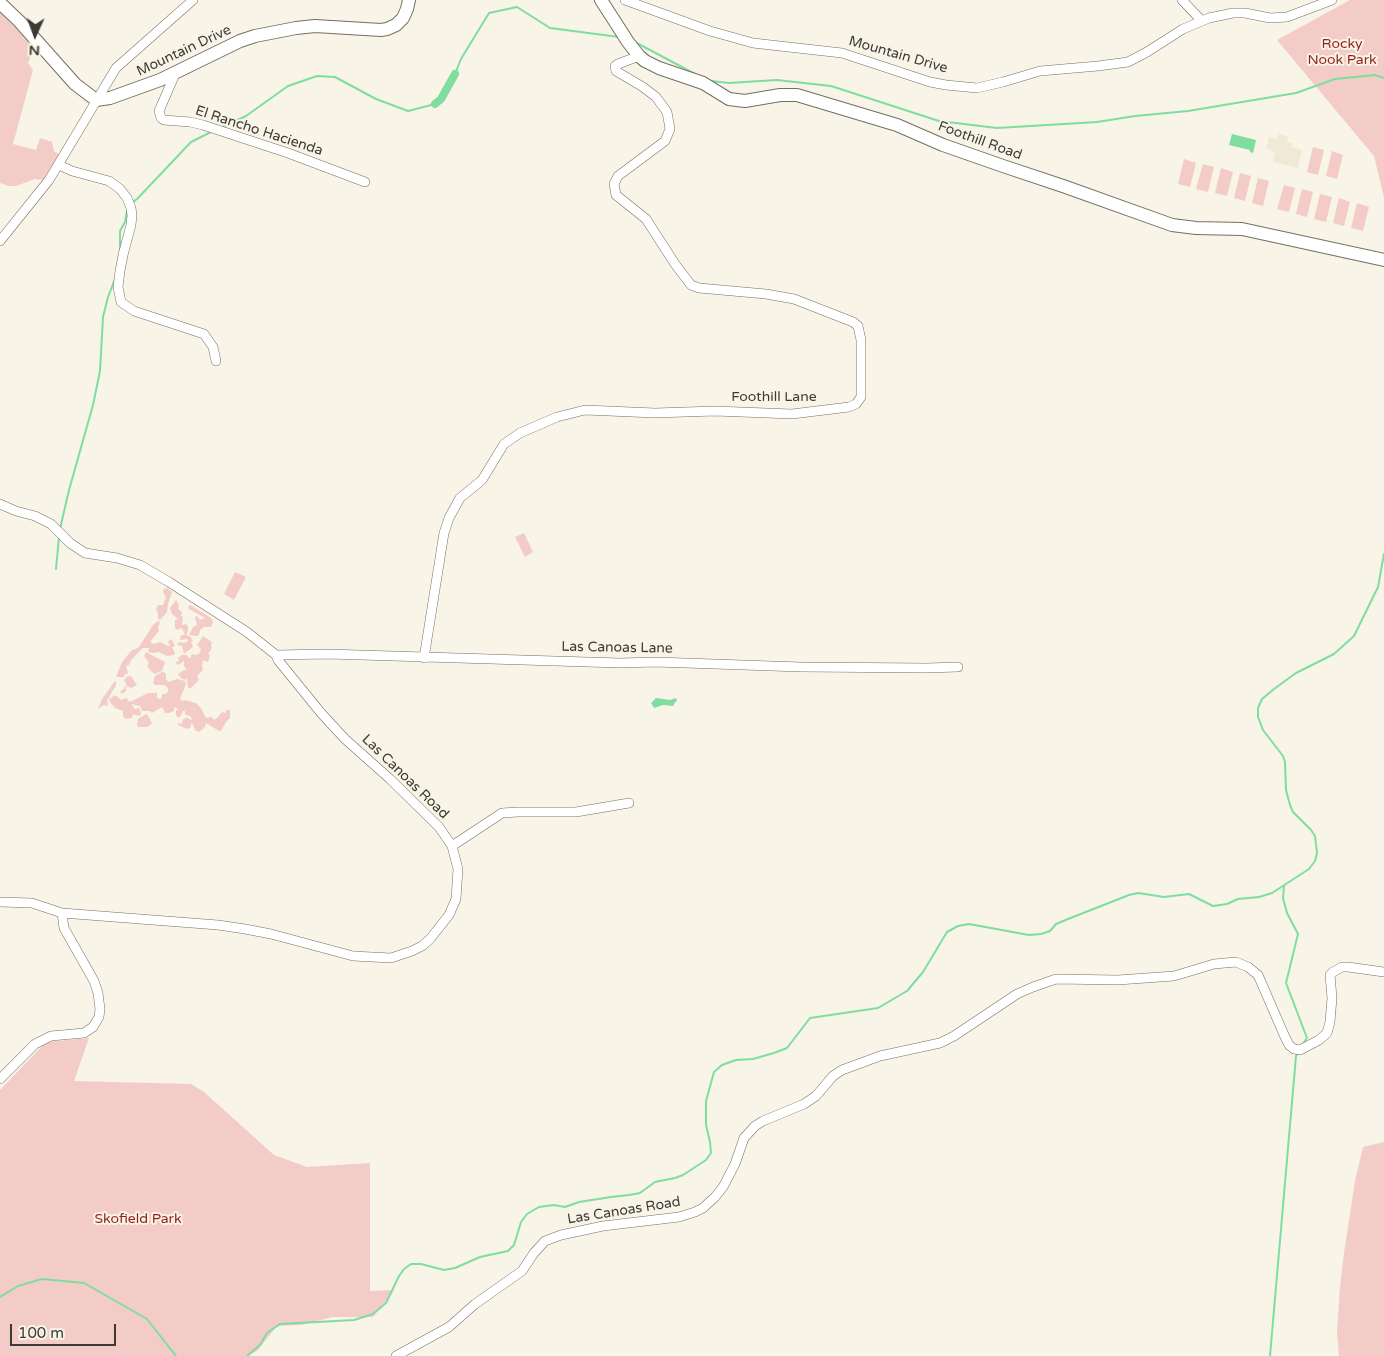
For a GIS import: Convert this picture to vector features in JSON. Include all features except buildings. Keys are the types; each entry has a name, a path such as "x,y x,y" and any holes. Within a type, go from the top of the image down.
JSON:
{"main road":[{"name":"Mountain Drive","path":"96,100 110,98 175,74 240,41 271,32 315,26 387,29 402,18 408,9 409,0"},
{"name":"Foothill Road","path":"601,0 639,56 659,68 703,83 729,99 744,102 788,95 805,98 897,125 943,145 1172,225 1196,228 1242,229 1384,260"},
{"path":"0,4 19,21 75,84 96,100"}],"street":[{"path":"0,241 40,194 116,68 193,0"},
{"name":"Mountain Drive","path":"625,0 710,31 753,43 847,54 930,82 965,87 990,86 1040,71 1128,62 1182,29 1201,20 1233,13 1245,13 1270,18 1287,17 1332,0"},
{"path":"1182,0 1201,20"},
{"name":"Foothill Lane","path":"424,658 448,518 460,498 482,480 504,444 520,433 557,417 585,410 655,412 732,411 792,414 849,407 856,404 860,397 861,340 858,326 853,322 794,299 772,294 699,288 691,284 675,264 646,219 616,195 614,184 618,176 665,141 670,129 667,112 656,97 616,71 618,64 639,56"},
{"name":"El Rancho Hacienda","path":"175,74 159,111 161,118 164,120 203,125 288,153 365,182"},
{"path":"59,165 72,171 109,181 120,189 127,198 132,215 132,225 120,271 118,287 122,302 134,311 204,334 213,347 216,361"},
{"name":"Las Canoas Road","path":"0,504 35,516 51,524 70,543 85,553 117,558 140,565 247,632 276,655 321,713 345,739 390,779 439,827 452,846 458,869 456,898 450,915 422,946 412,952 391,958 353,956 271,934 218,925 62,913 32,903 0,902"},
{"name":"Las Canoas Lane","path":"276,655 328,654 620,664 656,662 856,668 958,666"},
{"path":"452,846 502,814 518,812 576,812 629,804"},
{"path":"0,1079 35,1044 51,1036 87,1031 96,1024 99,1017 100,1005 94,981 64,928 62,913"},
{"name":"Las Canoas Road","path":"396,1356 449,1327 470,1308 522,1271 545,1241 561,1235 603,1226 679,1217 696,1212 710,1202 723,1187 732,1170 744,1138 755,1126 804,1104 816,1096 833,1076 842,1070 880,1056 940,1043 954,1036 1018,994 1033,987 1056,979 1118,980 1174,976 1214,964 1236,962 1248,967 1258,975 1284,1037 1289,1045 1294,1049 1300,1050 1311,1045 1327,1032 1330,1022 1332,998 1330,976 1333,972 1342,967 1348,967 1384,972"}],"shaded area":[{"path":"1232,134 1256,140 1253,153 1250,150 1229,145"},
{"path":"1279,134 1288,137 1287,142 1293,143 1292,147 1302,150 1298,168 1273,162 1275,152 1266,149 1269,137 1277,139"},
{"path":"656,698 670,700 676,698 677,701 673,706 663,705 654,708 651,703"}],"green space":[{"name":"Rocky Nook Park","path":"1350,0 1384,0 1384,198 1374,156 1277,40"},
{"path":"0,13 34,49 28,63 33,70 13,144 36,150 40,138 52,142 54,151 59,155 43,180 35,179 16,186 0,183"},
{"path":"1313,147 1324,150 1318,175 1307,172"},
{"path":"1332,151 1343,155 1337,179 1326,176"},
{"path":"1184,159 1196,163 1190,187 1178,184"},
{"path":"1203,164 1214,167 1208,192 1196,189"},
{"path":"1221,168 1233,172 1227,196 1215,193"},
{"path":"1240,173 1251,176 1245,201 1234,198"},
{"path":"1258,178 1269,181 1263,206 1252,203"},
{"path":"1284,185 1295,188 1289,212 1277,209"},
{"path":"1302,189 1313,192 1307,217 1296,214"},
{"path":"1320,194 1332,197 1326,222 1314,219"},
{"path":"1339,198 1350,202 1344,226 1333,223"},
{"path":"1357,203 1369,207 1363,231 1351,228"},
{"path":"524,533 533,552 525,557 515,537"},
{"path":"235,572 246,577 234,600 224,594"},
{"path":"167,588 172,592 167,612 160,620 158,619 156,609 158,605 163,605 166,597 163,592"},
{"path":"176,600 179,605 178,609 182,612 182,625 188,626 186,635 190,636 193,641 191,642 193,647 184,654 182,646 177,645 179,642 185,643 188,641 187,639 180,640 181,635 185,635 182,628 177,630 175,628 175,620 178,619 172,614 170,608"},
{"path":"190,605 211,618 213,622 211,627 204,627 200,630 197,636 189,635 193,627 197,625 195,617 197,616 200,620 205,618 189,609"},
{"path":"158,621 160,622 159,631 150,642 154,644 160,642 170,646 168,642 170,639 175,646 172,647 174,655 167,656 159,652 148,652 149,648 143,648 126,666 128,674 125,674 124,677 116,677 122,662 131,651 139,647 153,625"},
{"path":"203,636 212,642 212,648 208,654 210,655 208,662 203,660 203,670 197,676 199,680 191,688 188,688 187,678 185,680 178,674 187,670 184,666 184,661 178,665 175,662 179,661 178,658 182,655 187,655 191,658 193,654 199,654 201,649 197,645"},
{"path":"146,652 165,662 162,671 155,674 151,671 147,666 149,664 148,661 144,656"},
{"path":"162,672 166,673 166,680 169,682 177,679 185,681 186,684 180,699 196,703 206,718 212,717 214,720 222,712 226,713 226,710 230,710 230,718 221,731 206,723 205,727 199,732 195,730 193,724 187,729 178,725 178,723 182,724 183,719 186,717 192,719 185,714 185,711 183,711 180,717 177,717 176,711 178,709 174,707 174,711 169,713 165,713 162,707 152,713 150,711 142,711 140,706 131,704 135,709 139,708 140,716 133,714 132,718 125,719 123,711 115,708 110,702 109,699 113,695 121,700 126,698 130,702 148,693 157,693 157,698 160,699 162,694 168,692 168,688 164,685 155,685 153,683 155,676"},
{"path":"131,676 137,685 131,688 127,686 126,691 122,694 120,691 127,684 124,681 126,677"},
{"path":"115,681 116,685 107,701 108,705 98,709 102,699"},
{"path":"146,714 152,724 147,727 138,727 138,719"},
{"name":"Skofield Park","path":"89,1038 74,1081 191,1084 204,1092 274,1155 307,1167 370,1163 370,1291 394,1290 373,1317 332,1317 302,1325 277,1326 257,1351 247,1356 0,1356 0,1090 46,1042"},
{"path":"1384,1142 1384,1356 1339,1356 1337,1332 1340,1287 1355,1181 1363,1147"}],"waterway":[{"path":"455,74 461,59 489,13 517,7 550,28 619,37"},
{"path":"635,42 695,74"},
{"path":"435,104 441,99 455,74"},
{"path":"711,81 729,83 777,80 831,86 939,121 997,128 1097,122 1188,111 1296,93 1335,79 1375,75 1384,78"},
{"path":"222,127 246,116 288,86 317,76 335,77 376,99 408,111 435,104"},
{"path":"132,203 191,142 213,131"},
{"path":"120,250 120,231 125,222 127,211"},
{"path":"60,529 93,405 100,371 103,317 115,279"},
{"path":"56,569 59,537"},
{"path":"247,1356 260,1345 267,1333 280,1324 354,1320 373,1314 386,1303 399,1276 411,1264 421,1264 444,1270 455,1268 480,1257 508,1251 514,1245 521,1222 527,1214 539,1207 554,1205 565,1207 579,1202 640,1193 655,1182 683,1175 706,1160 711,1153 706,1125 706,1101 714,1072 722,1065 736,1060 753,1059 787,1048 810,1018 878,1008 907,991 923,972 947,932 958,926 969,924 1029,935 1041,934 1050,931 1056,924 1138,893 1164,897 1189,894 1213,906 1227,904 1238,899 1259,897 1272,893 1309,869 1315,861 1317,853 1315,836 1293,812 1286,790 1283,756 1263,730 1258,717 1258,708 1262,699 1274,689 1296,673 1334,654 1354,636 1378,587 1384,554"},
{"path":"1284,886 1283,898 1287,913 1298,934 1286,983 1307,1038 1303,1044"},
{"path":"1270,1356 1296,1056 1298,1053"},
{"path":"0,1297 18,1286 42,1279 84,1283 147,1319 176,1356"}]}
